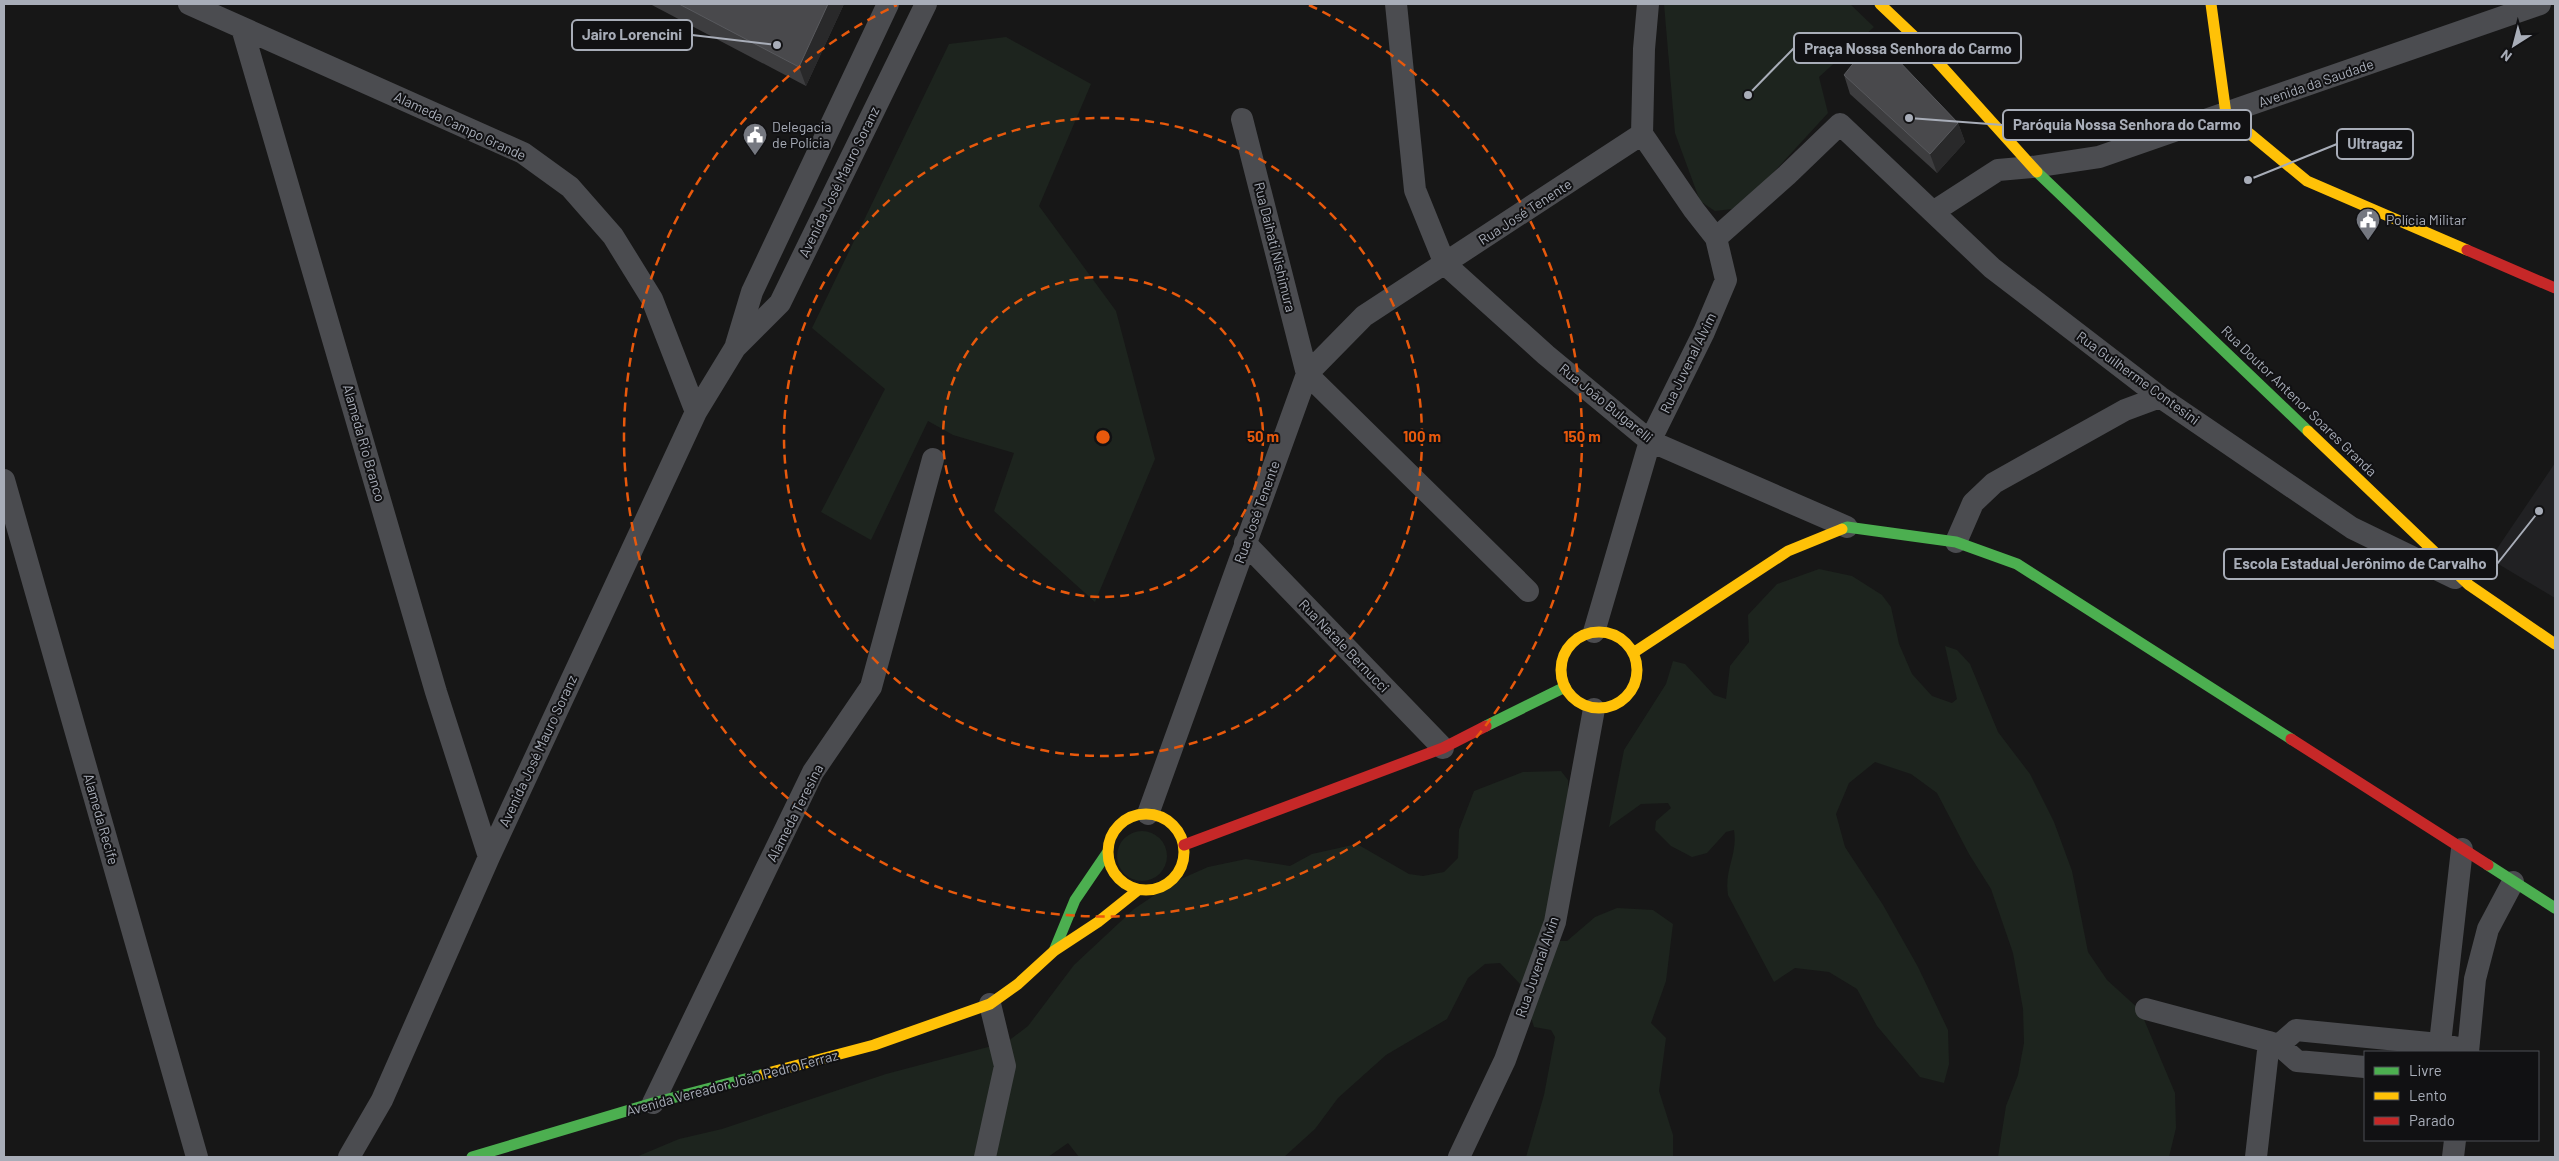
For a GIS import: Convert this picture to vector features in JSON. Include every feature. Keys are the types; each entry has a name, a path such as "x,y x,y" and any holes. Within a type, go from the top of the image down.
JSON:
{"main road":[{"name":"Rua Doutor Antenor Soares Granda","path":"1880,4 1918,40 2032,167 2469,585 2555,644"},
{"path":"2211,4 2226,114 2307,181 2555,288"},
{"path":"1633,654 1788,551 1847,527 1956,542 2018,564 2555,908"},
{"path":"1594,632 1607,632 1618,636 1628,645 1633,654 1638,669 1636,682 1630,694 1620,703 1608,708 1594,709 1577,701 1565,687 1561,670 1565,652 1573,642 1583,635 1594,632"},
{"path":"1184,845 1443,748 1565,687"},
{"path":"1148,814 1160,816 1171,823 1179,833 1184,845 1184,857 1180,870 1173,880 1163,887 1151,890 1138,890 1126,885 1116,877 1110,866 1107,853 1114,829 1123,820 1135,815 1148,814"},
{"name":"Avenida Vereador João Pedro Ferraz","path":"1054,951 1075,900 1107,853"},
{"name":"Avenida Vereador João Pedro Ferraz","path":"472,1157 653,1103 874,1045 990,1004 1018,984 1054,951 1098,922 1138,890"}],"street":[{"name":"Alameda Campo Grande","path":"189,4 523,153 570,187 613,236 652,299 696,412"},
{"name":"Avenida José Mauro Soranz","path":"735,348 752,292 888,4"},
{"name":"Avenida José Mauro Soranz","path":"349,1157 382,1100 489,857 696,412 735,348 780,303 926,4"},
{"path":"1396,4 1415,190 1445,264"},
{"path":"1648,4 1644,49 1642,134 1694,210 1716,238"},
{"name":"Avenida da Saudade","path":"1933,212 1998,170 2099,157 2540,4"},
{"name":"Alameda Rio Branco","path":"242,28 436,692 489,857"},
{"name":"Rua Daihati Nishimura","path":"1242,119 1307,374"},
{"name":"Rua Guilherme Contesini","path":"1716,238 1787,175 1840,124 1992,268 2160,397 2352,528 2469,585"},
{"name":"Rua José Tenente","path":"1148,814 1307,374 1364,316 1642,134"},
{"name":"Rua Juvenal Alvim","path":"1594,632 1650,441 1704,332 1726,280 1716,238"},
{"name":"Rua João Bulgarelli","path":"1445,264 1546,355 1650,441 1847,527"},
{"path":"1307,374 1528,591"},
{"path":"1956,542 1973,503 1994,483 2125,410 2160,397"},
{"name":"Alameda Teresina","path":"653,1103 813,772 871,687 933,459"},
{"name":"Alameda Recife","path":"4,480 197,1157"},
{"name":"Rua Natale Bernucci","path":"1245,543 1443,748"},
{"name":"Rua Juvenal Alvin","path":"1459,1157 1505,1060 1555,922 1594,709"},
{"path":"2439,1048 2462,849"},
{"path":"2274,1043 2296,1030 2468,1051 2475,979 2488,929 2513,882"},
{"path":"985,1157 1005,1066 990,1004"},
{"path":"2146,1009 2274,1043 2297,1061 2364,1067"},
{"path":"2256,1157 2274,1043"},
{"path":"2454,1157 2455,1141"}],"shaded area":[{"path":"1664,4 1850,4 1874,27 1819,77 1828,113 1750,198 1732,209 1715,211 1700,201 1675,133"},
{"path":"1006,37 1091,84 1039,206 1116,311 1155,459 1095,602 994,511 1014,453 953,435 928,421 871,540 821,512 885,389 812,328 949,44"},
{"path":"2555,463 2555,598 2490,559"},
{"path":"1819,569 1852,576 1882,595 1891,607 1899,644 1912,674 1932,696 1952,703 1957,699 1945,646 1957,650 1970,664 1998,732 2030,774 2054,822 2072,871 2088,952 2107,980 2140,1010 2175,1093 2176,1128 2169,1157 1998,1157 2006,1106 2018,1075 2024,1043 2023,1009 2013,953 1991,889 1969,854 1937,793 1911,774 1875,762 1849,783 1836,814 1845,847 1883,905 1918,967 1948,1030 1949,1064 1944,1083 1920,1077 1877,1026 1857,989 1829,972 1795,968 1774,982 1728,895 1728,877 1735,839 1734,830 1726,832 1707,853 1692,857 1671,846 1655,830 1656,821 1671,808 1668,803 1641,804 1609,827 1624,750 1666,684 1673,661 1685,664 1714,695 1726,699 1730,666 1749,642 1748,615 1777,584"},
{"path":"1561,771 1568,780 1569,829 1559,941 1567,941 1595,917 1617,908 1653,910 1673,924 1666,981 1651,1023 1666,1038 1659,1091 1673,1135 1673,1157 1526,1157 1544,1095 1555,1037 1551,1030 1534,1027 1521,985 1500,963 1485,964 1468,978 1447,1019 1386,1055 1338,1098 1315,1129 1284,1157 1079,1157 1068,1143 1048,1157 636,1157 679,1139 722,1129 886,1074 1007,1042 1028,1026 1074,965 1134,909 1174,882 1208,867 1246,859 1290,866 1312,854 1357,844 1409,874 1423,876 1444,872 1458,858 1459,830 1474,791 1523,772"},
{"path":"1137,831 1147,831 1160,838 1167,851 1167,861 1160,874 1147,881 1137,881 1128,877 1121,870 1117,861 1117,851 1121,842 1128,835"}],"building":[{"path":"679,4 828,4 799,67"},
{"path":"1875,36 1958,123 1930,154 1844,75"}],"traffic: fast":[{"path":"2037,172 2308,431"},
{"path":"1842,529 1847,527 1956,542 2017,564 2291,739"},
{"path":"1486,726 1565,687"},
{"path":"1054,951 1075,900 1107,853"},
{"path":"2488,865 2555,908"},
{"path":"472,1157 653,1103 764,1074"}],"traffic: slow":[{"path":"1880,4 1918,40 2037,172"},
{"path":"2211,4 2226,114 2307,181 2467,250"},
{"path":"2308,431 2469,585 2555,644"},
{"path":"1633,653 1788,551 1842,529"},
{"path":"1592,632 1606,632 1620,638 1631,649 1637,663 1637,670 1634,685 1626,697 1606,708 1592,708 1578,702 1567,691 1561,677 1561,663 1567,649 1578,638 1592,632"},
{"path":"1139,814 1153,814 1167,820 1178,831 1184,845 1184,852 1181,867 1173,879 1153,890 1139,890 1125,884 1114,873 1108,859 1108,845 1114,831 1125,820 1139,814"},
{"path":"764,1074 874,1045 990,1004 1018,984 1054,951 1098,922 1138,890"}],"traffic: jam":[{"path":"2467,250 2555,288"},
{"path":"1184,845 1443,748 1486,726"},
{"path":"2291,739 2488,865"}],"place":[{"name":"Jairo Lorencini","path":"777,45"},
{"name":"Praça Nossa Senhora do Carmo","path":"1748,95"},
{"name":"Paróquia Nossa Senhora do Carmo","path":"1909,118"},
{"name":"Delegacia de Polícia","path":"755,156"},
{"name":"Ultragaz","path":"2248,180"},
{"name":"Polícia Militar","path":"2368,241"},
{"name":"Escola Estadual Jerônimo de Carvalho","path":"2539,511"}]}
